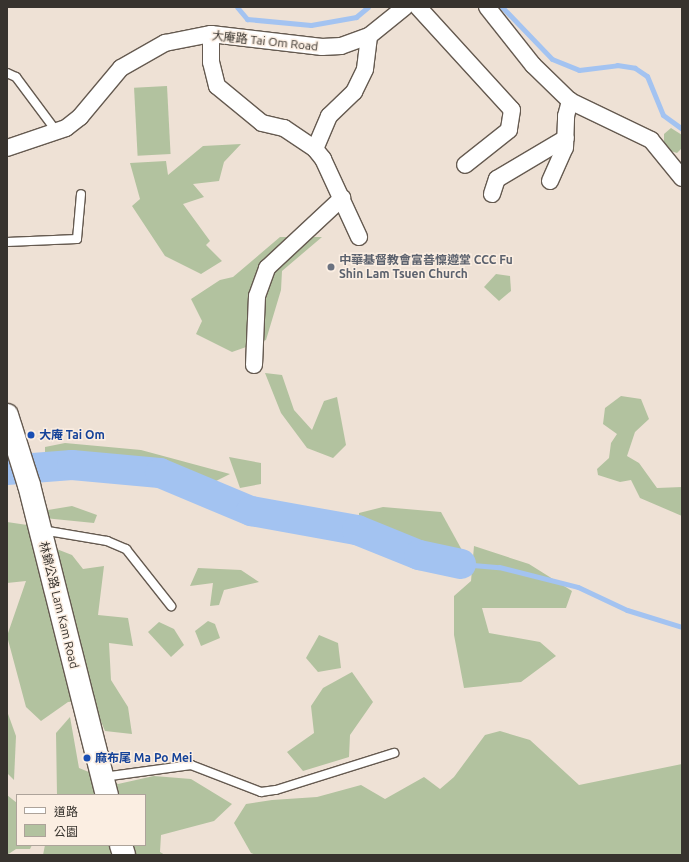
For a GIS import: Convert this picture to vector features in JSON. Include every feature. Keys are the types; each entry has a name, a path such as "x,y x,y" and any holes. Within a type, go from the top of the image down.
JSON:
{"main road":[{"name":"林錦公路 Lam Kam Road","path":"7,415 29,485 105,786"}],"street":[{"name":"大庵路 Tai Om Road","path":"7,148 57,132 80,117 121,68 142,54 165,43 211,34 322,47 341,46 369,36 405,7"},
{"path":"418,7 512,110 509,130 465,165"},
{"path":"487,7 533,65 570,102 651,140 682,178"},
{"path":"211,34 211,62 217,86 262,123 284,128 315,150 342,198 359,237"},
{"path":"315,150 329,116 354,92 364,69 369,36"},
{"path":"550,181 566,138 566,116 570,102"},
{"path":"492,194 497,179 566,138"},
{"path":"254,365 257,296 267,268 342,198"}],"lane":[{"path":"7,73 16,78 57,132"},
{"path":"7,242 77,239 81,194"},
{"path":"40,530 107,541 126,549 171,606"},
{"path":"105,786 191,765 261,792 276,790 394,753"}],"green space":[{"path":"167,86 171,154 138,156 134,88"},
{"path":"671,128 682,135 682,148 677,153 664,149 664,134"},
{"path":"241,144 224,162 219,181 193,184 204,197 183,204 210,241 206,245 222,261 201,274 165,256 132,206 140,199 130,163 166,161 168,175 203,146"},
{"path":"280,237 322,237 282,271 281,290 266,340 232,352 196,334 202,321 191,299 220,280 233,277"},
{"path":"496,274 510,276 511,291 499,301 484,287"},
{"path":"265,373 282,375 294,410 312,430 324,401 337,397 346,445 333,458 307,448 281,413"},
{"path":"621,396 641,399 649,419 635,432 627,456 639,463 657,488 682,487 682,516 640,498 631,480 620,482 598,475 597,469 609,458 611,443 617,434 603,424 605,408"},
{"path":"65,443 141,450 230,474 214,482 182,467 45,457 45,447"},
{"path":"229,457 261,463 261,484 240,488"},
{"path":"72,506 97,515 94,523 44,518 42,511"},
{"path":"383,507 441,512 463,552 387,537 359,524 359,513"},
{"path":"7,522 34,526 54,548 72,555 83,569 104,566 98,615 128,618 133,646 109,643 111,680 128,707 132,734 105,731 92,700 68,702 41,721 26,707 7,636 26,581 7,583"},
{"path":"474,546 529,564 572,591 566,608 482,608 489,633 540,642 556,656 521,682 464,688 454,635 454,596 471,581"},
{"path":"198,568 241,570 259,582 224,590 219,605 210,606 213,583 190,586"},
{"path":"208,621 215,624 220,638 201,646 195,631"},
{"path":"159,622 174,629 184,645 171,657 148,632"},
{"path":"319,635 338,643 341,668 318,672 306,658"},
{"path":"352,672 373,702 350,735 349,757 303,771 287,752 314,733 311,706 323,688"},
{"path":"7,711 16,736 14,780 7,773"},
{"path":"70,717 79,768 118,784 154,776 191,779 232,804 214,821 161,835 160,852 165,855 43,855 45,846 146,846 146,794 57,794 56,733"},
{"path":"500,731 530,740 579,785 682,764 682,855 256,855 251,853 234,823 246,804 272,800 317,797 361,785 385,799 424,777 440,789 454,777 485,735"},
{"path":"7,795 16,802 16,846 32,846 30,849 16,849 7,855"}],"waterway":[{"path":"237,7 247,19 311,25 356,17 368,7"},
{"path":"502,7 552,59 579,70 617,65 635,68 647,76 663,115 682,129"},
{"path":"7,470 72,465 160,473 251,511 357,530 419,555 461,564"},
{"path":"461,564 499,567 578,587 627,610 682,627"}],"place":[{"name":"中華基督教會富善懍遵堂 CCC Fu Shin Lam Tsuen Church","path":"331,267"},
{"name":"大庵 Tai Om","path":"31,435"},
{"name":"麻布尾 Ma Po Mei","path":"87,758"}]}
